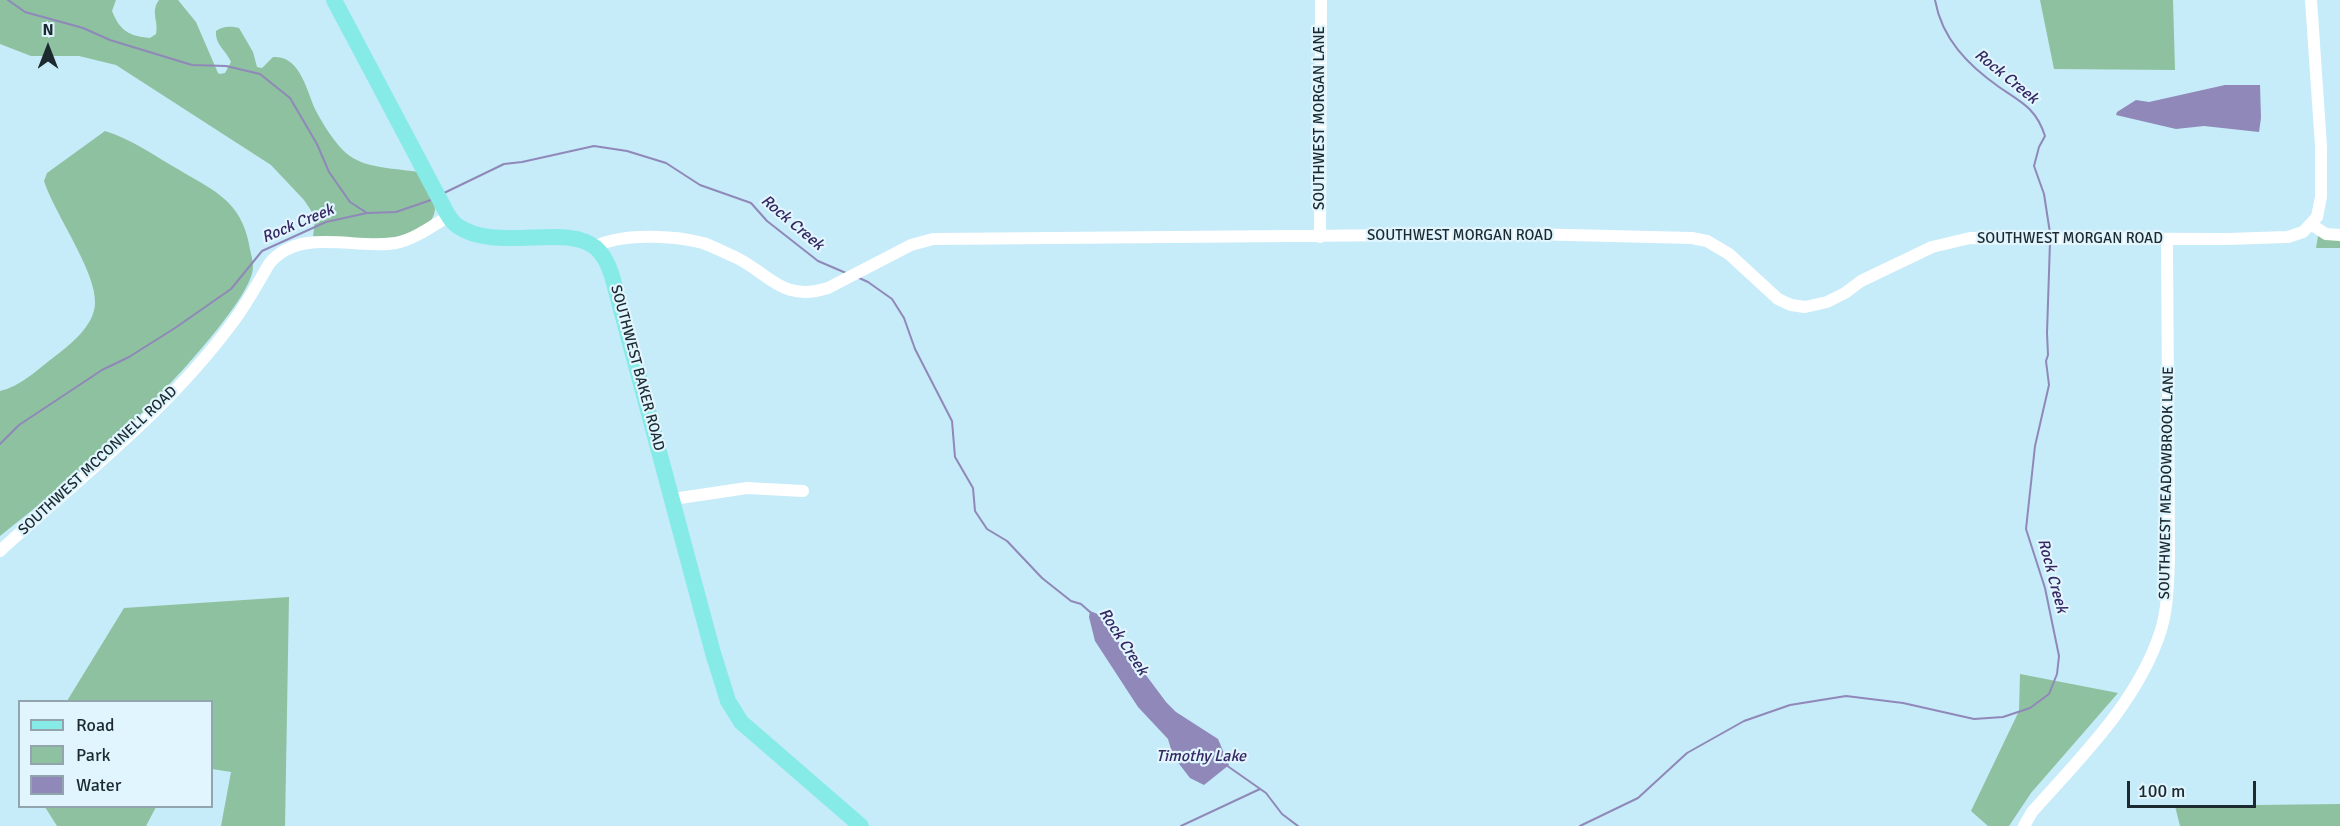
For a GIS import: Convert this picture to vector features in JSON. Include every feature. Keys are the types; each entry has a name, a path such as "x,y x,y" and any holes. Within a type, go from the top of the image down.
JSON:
{"main road":[{"path":"334,0 449,216 459,227 488,237 568,238 583,241 594,247"},
{"name":"SOUTHWEST BAKER ROAD","path":"594,247 604,258 612,276 716,662 733,712 754,734 861,826"}],"street":[{"name":"SOUTHWEST MORGAN LANE","path":"1320,237 1321,0"},
{"path":"2310,0 2321,146 2321,197 2317,217 2312,225 2326,234 2340,235"},
{"name":"SOUTHWEST MCCONNELL ROAD","path":"0,551 120,445 182,383 230,326 277,255 288,248 307,243 398,242 412,237 449,216"},
{"name":"SOUTHWEST MORGAN ROAD","path":"594,247 607,240 623,238 666,238 703,243 739,259 785,290 799,293 828,288 911,245 933,239 1529,234 1692,238 1707,242 1729,254 1778,299 1791,305 1805,306 1827,302 1845,293 1861,281 1932,247 1970,238 2288,237 2303,232 2312,225"},
{"name":"SOUTHWEST MEADOWBROOK LANE","path":"2024,826 2032,812 2100,735 2127,699 2150,658 2161,630 2167,604 2169,568 2167,239"},
{"path":"672,500 747,488 803,491"}],"green space":[{"path":"0,0 116,0 112,11 122,28 136,36 150,38 156,34 157,29 156,4 159,0 178,0 196,22 220,74 225,73 231,62 219,44 216,31 227,27 239,28 253,52 257,67 262,68 273,57 283,58 297,68 322,122 346,153 371,165 418,172 431,195 435,209 430,222 402,236 362,239 313,237 314,215 304,200 271,165 116,65 79,56 31,56 0,44"},
{"path":"2040,0 2173,0 2175,70 2054,69"},
{"path":"105,131 144,149 225,199 240,218 245,230 253,267 248,285 233,308 188,364 161,393 99,455 0,536 0,391 28,377 74,341 90,320 95,304 94,291 83,260 44,181 47,173"},
{"path":"2318,236 2340,236 2340,248 2316,248"},
{"path":"289,597 285,826 221,826 231,772 213,769 213,700 68,700 124,608"},
{"path":"2020,674 2118,693 2031,793 2009,826 1988,826 1971,811 2019,711"},
{"path":"2340,804 2340,826 2180,826 2175,806"},
{"path":"46,808 155,808 146,826 57,826"}],"water":[{"path":"2225,85 2260,85 2259,132 2204,126 2176,129 2116,115 2136,100 2149,102"},
{"name":"Timothy Lake","path":"1090,611 1100,615 1108,630 1176,712 1218,739 1229,765 1204,785 1190,778 1173,756 1168,739 1138,707 1095,641 1089,617"}],"waterway":[{"path":"8,0 25,12 83,28 110,40 192,65 226,66 260,74 290,98 317,144 329,172 350,202 367,213"},
{"name":"Rock Creek","path":"1935,0 1938,14 1958,50 1977,70 2027,107 2041,126 2045,136 2039,147 2034,166 2044,194 2050,233"},
{"name":"Rock Creek","path":"444,193 504,164 594,146 627,151 666,163 700,185 751,203 767,221 818,261 846,273"},
{"name":"Rock Creek","path":"0,444 19,425 102,370 129,357 175,328 231,289 262,251 326,222 367,213 396,212 431,200"},
{"name":"Rock Creek","path":"1580,826 1638,798 1687,753 1744,721 1790,705 1846,696 1903,703 1974,719 2003,717 2030,708 2049,694 2057,674 2059,656 2045,588 2026,529 2035,446 2049,385 2046,361 2050,242"},
{"name":"Rock Creek","path":"857,277 892,299 904,318 915,349 952,421 955,457 973,488 975,511 987,529 1007,541 1042,578 1071,601 1081,604 1090,612"},
{"name":"Rock Creek","path":"1226,765 1266,793 1282,814 1298,826"},
{"path":"1181,826 1260,789"}]}
